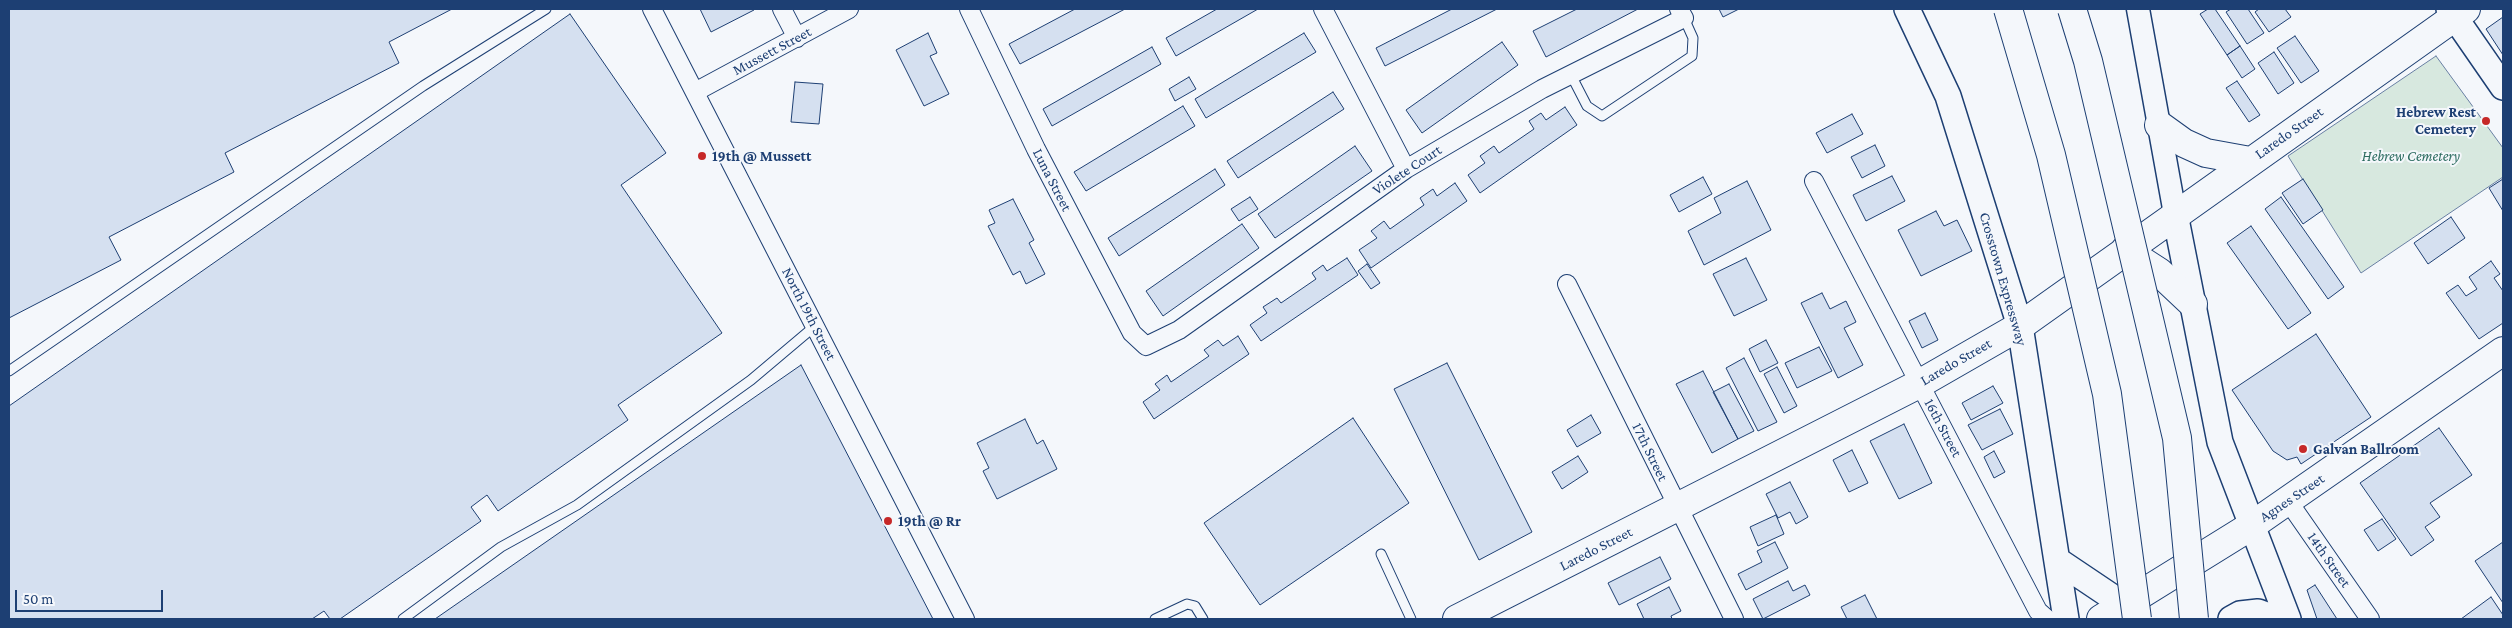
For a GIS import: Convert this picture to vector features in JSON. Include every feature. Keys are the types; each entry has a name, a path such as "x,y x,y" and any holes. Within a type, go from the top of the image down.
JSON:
{"main road":[{"name":"Crosstown Expressway","path":"1907,9 1948,96 2020,326 2066,619"},
{"path":"2008,9 2051,155 2107,394 2131,612"},
{"path":"2072,9 2088,61 2178,438 2194,619"},
{"name":"Laredo Street","path":"1457,619 1919,384 2020,326 2457,11"},
{"path":"2457,11 2503,87"},
{"path":"2159,125 2184,143 2206,153 2250,161"},
{"path":"2175,214 2220,442 2288,619"},
{"path":"2125,250 2160,272 2193,304"},
{"name":"Agnes Street","path":"2101,619 2131,612 2503,351"},
{"path":"2057,560 2131,612"},
{"path":"2231,619 2240,614 2258,612 2276,619"}],"street":[{"name":"North 19th Street","path":"652,9 965,619"},
{"path":"782,9 797,38"},
{"name":"Mussett Street","path":"695,92 849,9"},
{"name":"Luna Street","path":"969,9 1036,149 1132,333 1146,346"},
{"path":"1324,9 1406,169"},
{"path":"2138,9 2175,214"},
{"name":"Violete Court","path":"1146,346 1180,330 1406,169 1571,74 1682,14"},
{"name":"16th Street","path":"1814,181 2038,611 2047,619"},
{"name":"17th Street","path":"1567,284 1734,619"},
{"name":"14th Street","path":"2288,501 2370,619"}],"lane":[{"path":"9,371 423,86 546,9"},
{"path":"1571,74 1587,106 1602,116 1692,56 1693,38 1682,14"},
{"path":"403,619 501,548 577,505 751,380 815,326"},
{"path":"1381,554 1412,619"},
{"path":"1155,619 1187,604 1195,606 1203,619"}],"green space":[{"name":"Hebrew Cemetery","path":"2436,56 2503,148 2503,177 2361,273 2288,156"}],"building":[{"path":"9,9 452,9 389,42 399,63 225,153 234,172 109,237 121,260 9,318"},
{"path":"700,9 753,9 754,10 711,32"},
{"path":"1075,9 1125,9 1020,64 1009,44"},
{"path":"1217,9 1258,9 1176,56 1166,38"},
{"path":"1452,9 1497,9 1385,66 1376,48"},
{"path":"1577,9 1638,9 1546,57 1533,31"},
{"path":"1719,9 1739,9 1723,17"},
{"path":"2208,9 2215,9 2240,46 2227,55 2200,14"},
{"path":"2231,9 2248,9 2264,33 2247,44 2226,12"},
{"path":"2259,9 2285,9 2291,17 2269,32 2255,12"},
{"path":"570,14 666,153 621,185 722,333 618,405 628,420 498,511 487,495 471,507 481,521 340,619 330,619 324,611 312,619 9,619 9,406"},
{"path":"2503,17 2503,55 2486,29"},
{"path":"928,33 937,53 930,56 949,94 924,106 896,50"},
{"path":"1304,33 1316,52 1206,118 1195,99"},
{"path":"2295,36 2319,71 2301,83 2277,48"},
{"path":"1502,42 1518,65 1422,133 1406,110"},
{"path":"2240,46 2255,69 2242,78 2227,55"},
{"path":"1152,47 1161,64 1052,126 1043,109"},
{"path":"2274,52 2294,83 2278,94 2258,63"},
{"path":"1189,77 1196,89 1175,101 1169,89"},
{"path":"2237,81 2260,115 2249,122 2226,88"},
{"path":"795,82 823,84 819,124 791,122"},
{"path":"1333,92 1344,109 1238,178 1227,161"},
{"path":"1183,106 1195,126 1086,191 1074,172"},
{"path":"1565,107 1577,125 1480,193 1468,175 1485,163 1480,156 1494,146 1499,153 1534,129 1529,121 1541,113 1546,120"},
{"path":"1852,114 1863,134 1827,153 1816,133"},
{"path":"1875,145 1885,166 1862,178 1851,157"},
{"path":"1355,146 1372,171 1275,238 1258,214"},
{"path":"1215,169 1225,185 1119,256 1108,238"},
{"path":"1892,176 1905,201 1866,221 1853,195"},
{"path":"1703,177 1712,194 1679,212 1670,195"},
{"path":"2303,179 2323,210 2303,224 2282,193"},
{"path":"2503,179 2503,211 2489,188"},
{"path":"1747,181 1771,230 1704,265 1688,231 1721,213 1714,198"},
{"path":"1455,183 1467,201 1371,268 1359,250 1377,238 1371,231 1384,221 1390,229 1424,205 1420,198 1433,189 1437,196"},
{"path":"1250,197 1258,209 1239,221 1231,209"},
{"path":"2281,197 2344,287 2328,299 2265,209"},
{"path":"1013,199 1034,240 1029,243 1045,274 1026,284 1020,271 1013,275 988,226 995,223 989,210"},
{"path":"1936,211 1944,226 1957,220 1972,251 1921,276 1898,230"},
{"path":"2451,217 2465,238 2428,264 2414,243"},
{"path":"1242,224 1259,248 1163,316 1146,291"},
{"path":"2251,226 2311,313 2288,329 2227,243"},
{"path":"1347,258 1358,275 1261,341 1250,325 1267,313 1263,307 1277,298 1281,303 1316,279 1312,273 1323,265 1327,271"},
{"path":"1746,258 1767,300 1734,316 1713,274"},
{"path":"2491,261 2500,274 2494,278 2503,291 2503,323 2479,339 2446,293 2458,285 2466,296 2477,289 2469,277"},
{"path":"1367,264 1380,283 1371,289 1358,271"},
{"path":"1822,293 1830,309 1846,301 1856,322 1844,328 1863,365 1838,378 1801,303"},
{"path":"1925,313 1938,340 1922,348 1909,321"},
{"path":"2316,334 2371,417 2301,464 2297,457 2287,460 2273,451 2232,390"},
{"path":"1238,336 1249,354 1154,419 1143,402 1160,390 1155,384 1167,375 1171,382 1209,356 1204,350 1218,340 1223,346"},
{"path":"1766,340 1778,363 1760,372 1749,349"},
{"path":"1819,347 1832,371 1797,388 1785,363"},
{"path":"1744,358 1777,422 1758,431 1726,368"},
{"path":"1447,363 1532,532 1479,560 1394,389"},
{"path":"801,365 933,619 435,619"},
{"path":"1777,367 1797,406 1784,413 1764,374"},
{"path":"1703,371 1738,439 1712,453 1676,384"},
{"path":"1729,384 1754,431 1738,439 1713,392"},
{"path":"1993,386 2003,403 1971,420 1962,403"},
{"path":"2000,409 2013,434 1982,450 1968,425"},
{"path":"1591,415 1601,433 1577,447 1567,430"},
{"path":"1353,418 1409,503 1260,605 1204,523"},
{"path":"1025,419 1037,444 1043,440 1057,469 997,499 983,471 989,468 977,443"},
{"path":"1904,424 1932,483 1899,499 1870,441"},
{"path":"2439,428 2472,475 2430,503 2440,517 2425,527 2434,540 2411,556 2360,483"},
{"path":"1852,450 1868,483 1849,492 1833,460"},
{"path":"1994,451 2005,472 1994,478 1984,457"},
{"path":"1578,456 1588,472 1562,489 1552,472"},
{"path":"1790,482 1808,517 1796,524 1790,512 1778,518 1766,494"},
{"path":"1776,515 1784,534 1758,546 1750,527"},
{"path":"2382,519 2396,539 2378,551 2364,530"},
{"path":"1775,542 1788,568 1746,590 1738,574 1762,562 1757,551"},
{"path":"2503,542 2503,603 2475,561"},
{"path":"1660,557 1671,579 1619,605 1608,583"},
{"path":"1788,581 1793,591 1805,585 1810,595 1763,619 1753,599"},
{"path":"2315,585 2337,619 2317,619 2307,590"},
{"path":"1669,587 1681,611 1671,616 1672,619 1644,619 1637,604"},
{"path":"1865,595 1877,619 1847,619 1841,607"},
{"path":"2491,597 2503,615 2503,619 2461,619"}],"place":[{"name":"Hebrew Rest Cemetery","path":"2486,121"},
{"name":"19th @ Mussett","path":"702,156"},
{"name":"Galvan Ballroom","path":"2303,449"},
{"name":"19th @ Rr","path":"888,521"}]}
